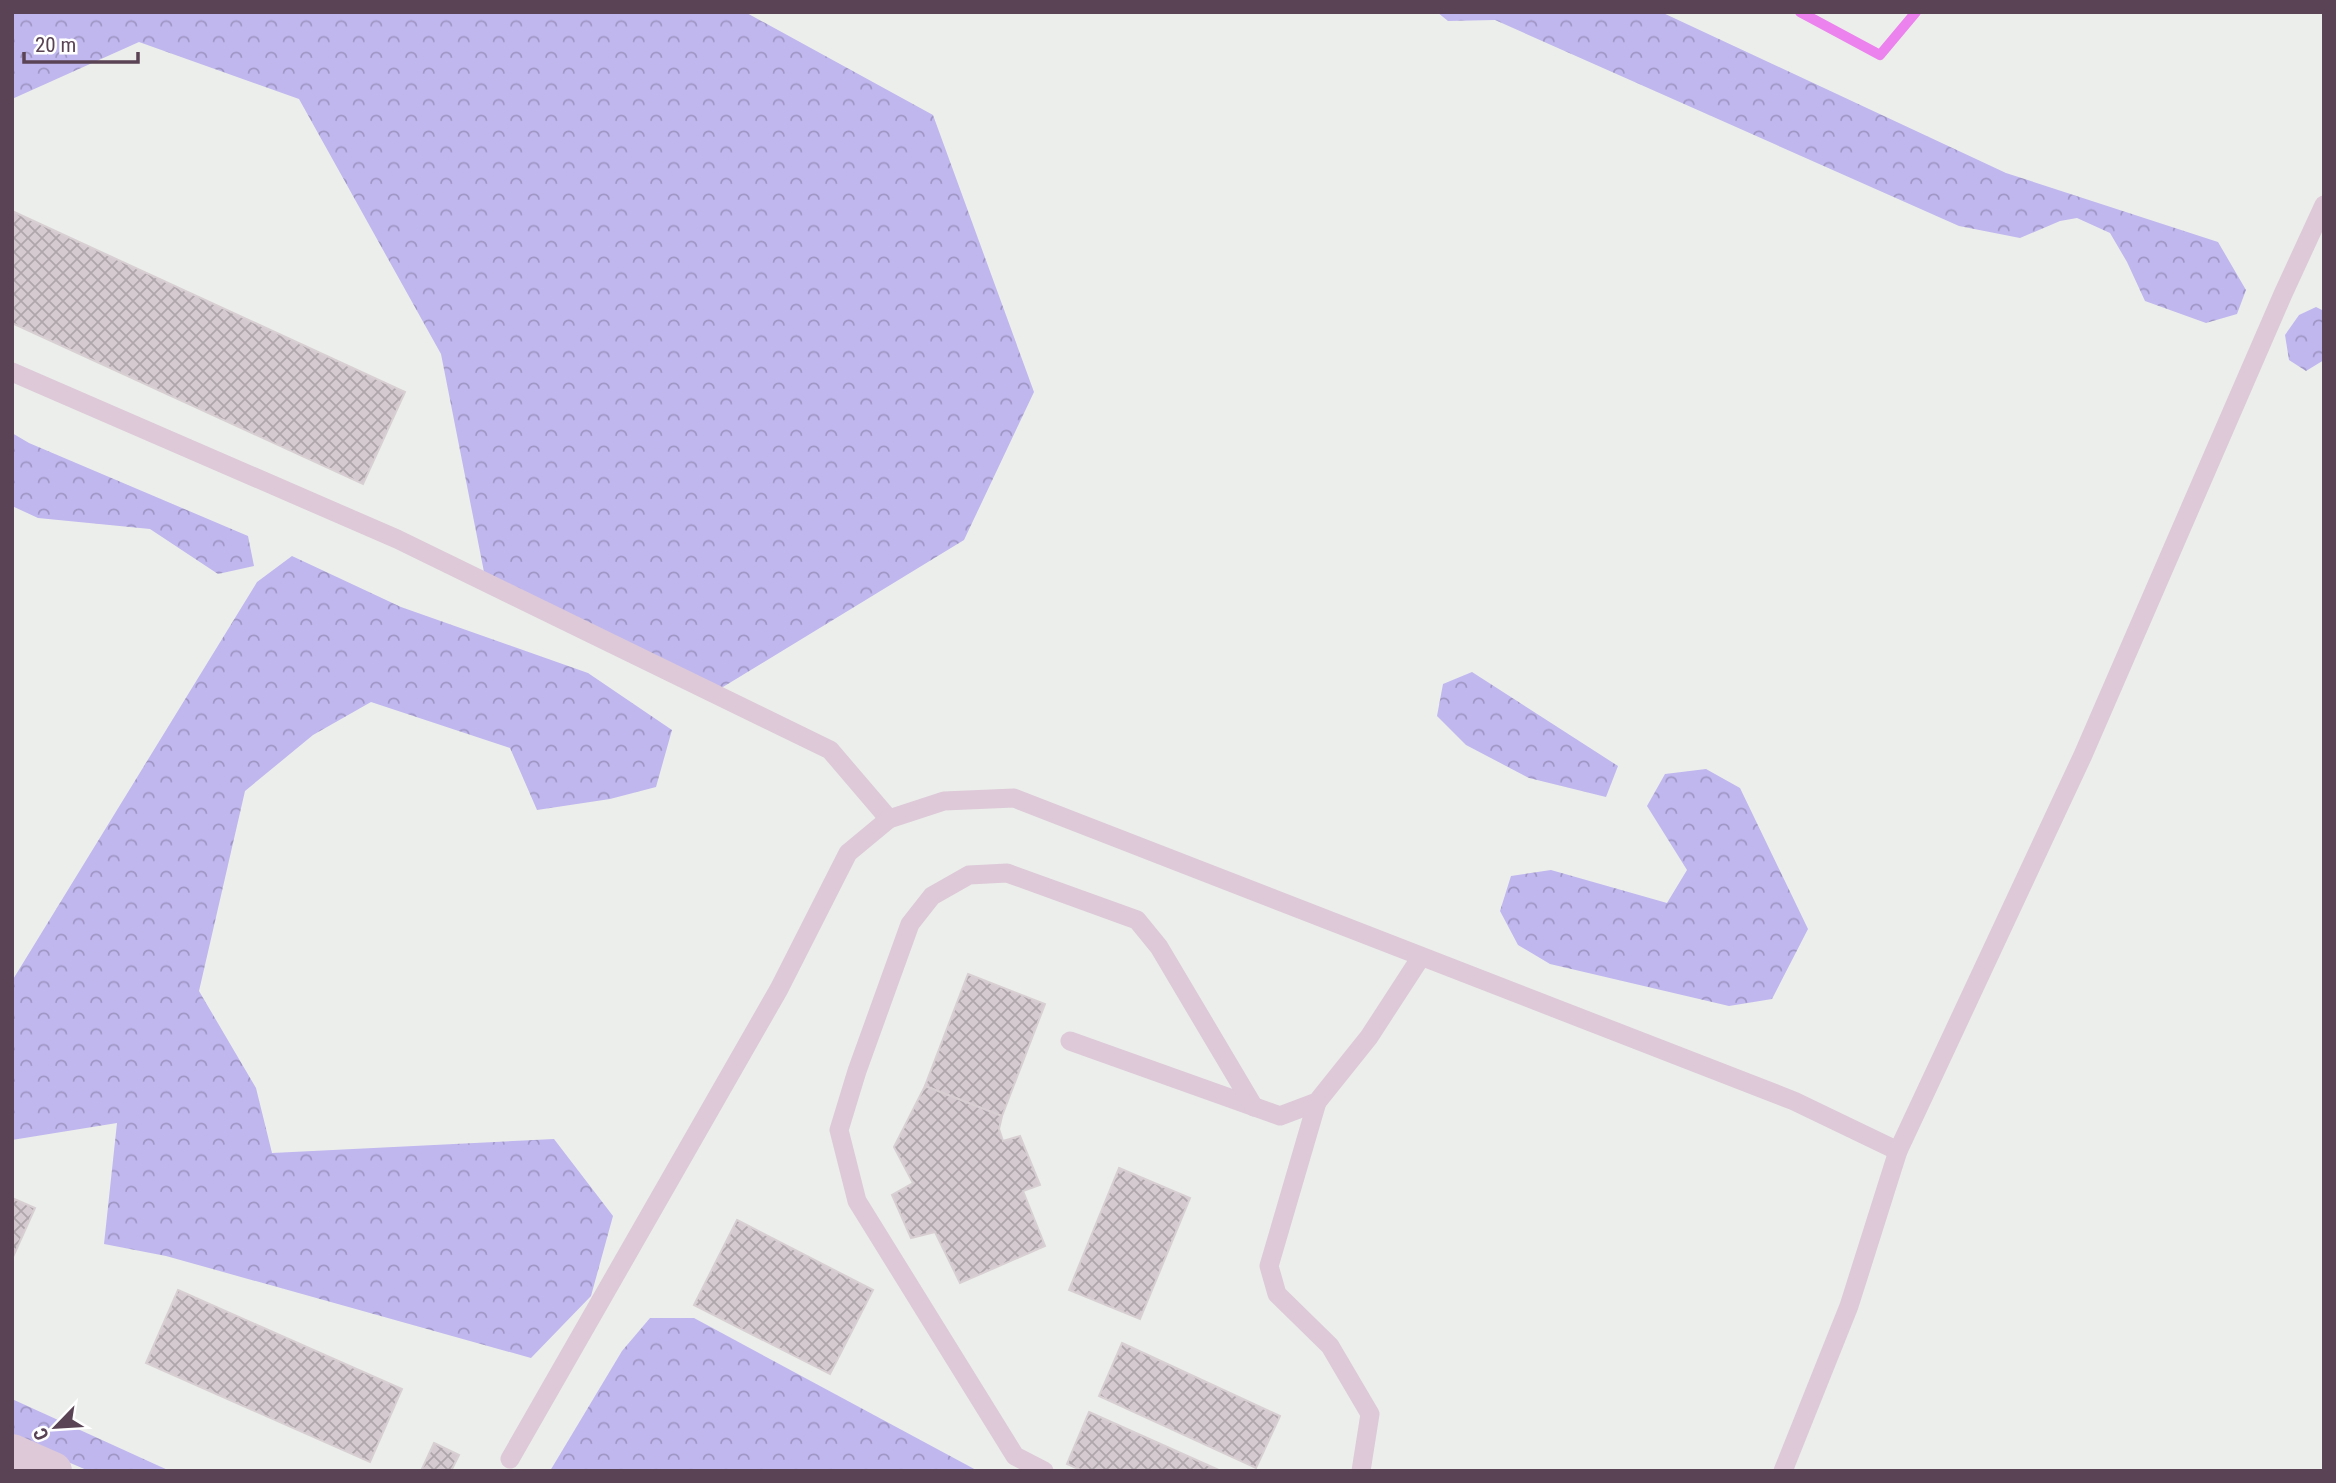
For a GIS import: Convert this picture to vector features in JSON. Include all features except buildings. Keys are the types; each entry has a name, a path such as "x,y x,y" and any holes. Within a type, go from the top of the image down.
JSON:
{"street":[{"path":"12,1453 53,1471"}],"lane":[{"path":"1783,1471 1849,1306 1898,1151 2083,755 2324,205"},
{"path":"12,372 397,539 830,750 889,819"},
{"path":"510,1459 779,989 848,853 889,819 944,801 1014,798 1794,1101 1898,1151"},
{"path":"1044,1471 1015,1456 857,1201 839,1130 857,1071 910,924 932,896 969,875 1007,873 1137,920 1159,947 1254,1107"},
{"path":"1361,1471 1370,1414 1330,1346 1277,1294 1269,1266 1317,1102 1368,1037 1421,957"},
{"path":"1070,1041 1280,1116 1317,1102"}],"green space":[{"path":"12,12 745,12 933,115 1034,392 964,540 718,690 485,577 441,354 299,99 139,42 12,99"},
{"path":"1437,12 1661,12 2006,173 2218,242 2246,290 2237,314 2206,323 2145,301 2110,233 2077,218 2060,221 2020,238 1959,226 1495,20 1448,21"},
{"path":"2316,307 2324,311 2324,360 2306,371 2289,360 2285,335 2299,315"},
{"path":"12,433 29,443 248,536 254,566 218,574 150,529 38,518 12,506"},
{"path":"292,556 401,607 588,673 672,730 656,787 610,799 537,810 510,748 371,702 313,735 245,791 199,991 256,1088 272,1153 554,1139 613,1216 591,1296 531,1358 166,1256 104,1244 117,1123 12,1140 12,981 257,582"},
{"path":"1472,672 1618,766 1606,797 1529,778 1466,745 1437,716 1443,684"},
{"path":"1706,769 1740,788 1808,929 1772,999 1729,1006 1550,964 1518,945 1500,911 1511,876 1551,870 1667,903 1687,870 1647,806 1665,774"},
{"path":"650,1318 694,1318 978,1471 550,1471 622,1351"},
{"path":"12,1399 170,1471 89,1471 12,1438"}],"waterway":[{"path":"1800,12 1880,55 1916,12"}]}
